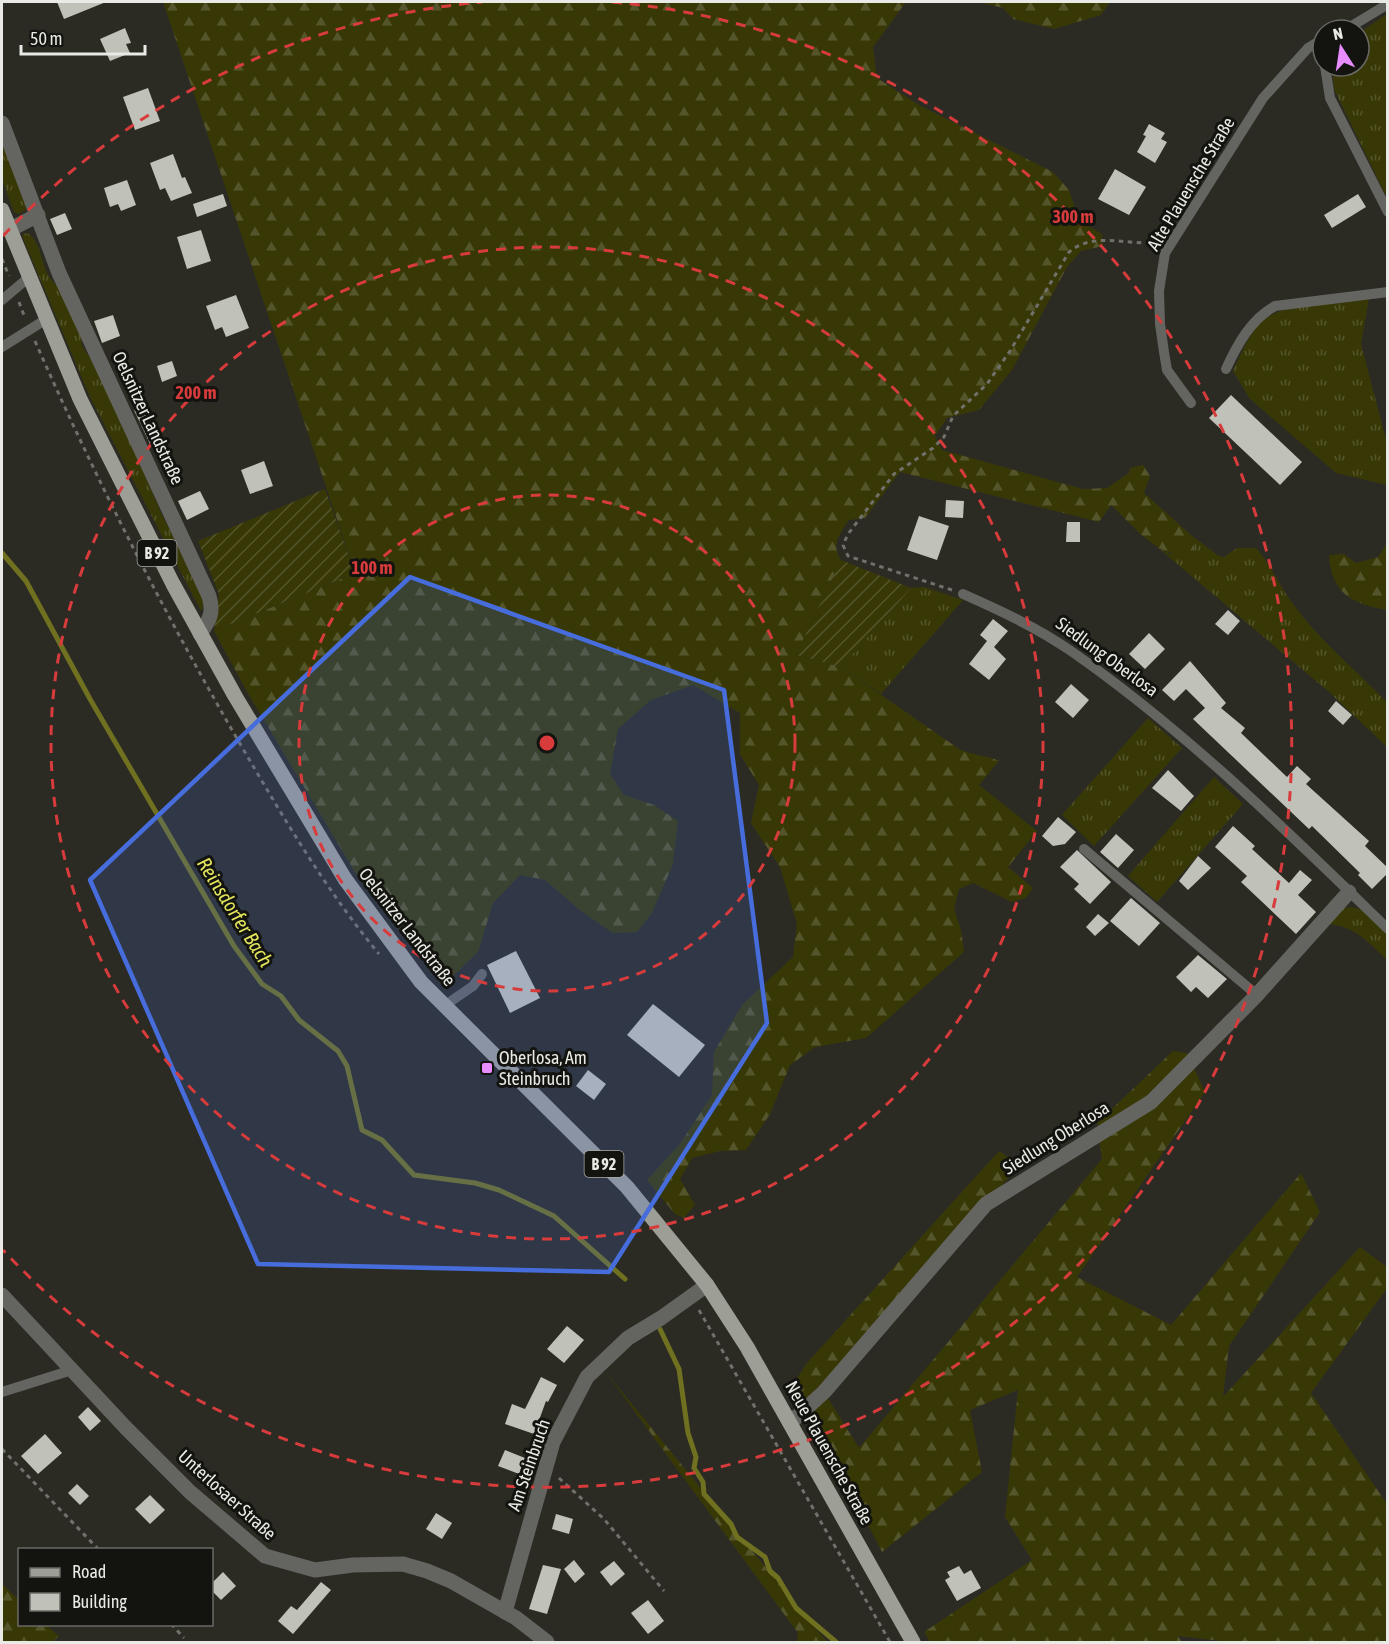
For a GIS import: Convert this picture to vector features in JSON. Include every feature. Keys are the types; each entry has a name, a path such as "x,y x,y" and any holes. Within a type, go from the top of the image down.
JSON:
{"main road":[{"name":"Oelsnitzer Landstraße","path":"2,210 45,320 119,478 200,634 289,788 345,879 420,982 627,1187 707,1285"},
{"name":"Neue Plauensche Straße","path":"707,1285 790,1423 913,1642"}],"street":[{"name":"Oelsnitzer Landstraße","path":"2,123 59,273 209,596 213,609 212,617 200,634"},
{"path":"9,230 38,215"},
{"name":"Siedlung Oberlosa","path":"790,1423 824,1392 986,1204 1151,1102 1257,994 1349,892"},
{"name":"Am Steinbruch","path":"505,1612 553,1442 587,1377 600,1361 628,1338 707,1285"},
{"name":"Unterlosaer Straße","path":"2,1295 69,1371 190,1491 265,1556 315,1570 353,1565 403,1564 451,1581 505,1612 547,1642"}],"lane":[{"path":"1365,18 1388,4"},
{"name":"Alte Plauensche Straße","path":"1191,404 1167,370 1160,324 1160,271 1165,253 1263,98 1311,46"},
{"path":"1327,78 1330,98 1388,212"},
{"path":"2,300 28,278"},
{"path":"1226,369 1243,337 1264,312 1275,306 1388,292"},
{"path":"2,347 45,320"},
{"name":"Siedlung Oberlosa","path":"963,594 1005,613 1070,650 1089,664 1243,789 1388,929"},
{"path":"1084,849 1257,994"},
{"path":"444,1006 473,986 482,974"},
{"path":"2,1392 69,1371"}],"path":[{"path":"963,594 848,556 843,545 848,534 894,474 933,448 944,437 953,417 987,384 1010,351 1070,252 1090,241 1145,244 1175,237"},
{"path":"183,644 326,884 384,961"},
{"path":"691,1296 890,1642"},
{"path":"2,1449 97,1548"},
{"path":"545,1468 570,1487 604,1519 664,1591"},
{"path":"173,1626 184,1638"}],"highlighted area":[{"path":"410,577 724,690 767,1023 609,1272 258,1264 90,880"}],"green space":[{"path":"163,2 906,2 873,47 877,78 919,105 1053,172 1069,190 1075,208 1088,226 1102,234 1103,246 1081,251 1067,267 1012,370 979,410 947,418 935,436 942,450 1083,489 1107,488 1129,473 1130,468 1143,465 1150,476 1144,493 1191,535 1195,550 1183,554 1161,549 1139,533 1111,505 1099,522 900,472 865,518 849,520 836,544 841,560 796,655 841,667 959,749 999,761 979,785 1037,831 1008,867 1033,888 1026,898 1012,902 973,883 959,889 954,909 961,930 964,952 866,1038 815,1047 790,1065 770,1114 746,1150 720,1151 692,1158 680,1179 695,1205 684,1218 675,1214 647,1180 680,1144 712,1095 714,1052 742,1005 793,957 797,924 780,867 751,823 759,785 740,754 740,713 693,685 651,700 618,729 610,774 624,795 654,805 678,821 673,864 652,913 637,932 613,933 581,911 545,880 520,875 493,903 478,952 451,978 430,969 355,872 246,690 214,631 355,573"},
{"path":"978,2 1110,2 1101,15 1054,29 1013,19 1003,8"},
{"path":"1387,14 1387,198 1334,89 1333,78 1371,78 1371,25"},
{"path":"2,130 29,208 18,214 14,212 2,180"},
{"path":"28,233 37,245 48,275 59,287 81,337 82,346 101,374 162,515 199,584 204,604 201,611 90,397 23,238 23,234"},
{"path":"1369,298 1361,344 1387,443 1387,485 1336,473 1250,399 1233,371 1252,333 1270,315 1297,307"},
{"path":"325,489 355,573 214,631 219,594 198,541"},
{"path":"1191,535 1219,556 1224,557 1237,548 1256,548 1297,609 1334,651 1387,702 1387,747 1329,692 1156,546 1170,554 1195,550"},
{"path":"1387,543 1387,610 1354,600 1339,588 1334,579 1329,555 1344,554 1356,563 1378,557"},
{"path":"841,560 911,588 841,667 796,655"},
{"path":"924,587 963,600 881,694 841,667 911,588"},
{"path":"1148,718 1182,748 1094,846 1062,815"},
{"path":"1214,777 1243,804 1157,902 1128,876"},
{"path":"1352,907 1365,911 1387,934 1387,960 1353,931 1327,924 1344,908"},
{"path":"1173,1051 1187,1053 1205,1092 1077,1277 1171,1325 1301,1173 1320,1212 1229,1346 1223,1397 1360,1247 1387,1267 1387,1288 1311,1393 1387,1504 1387,1642 1230,1642 1178,1636 1182,1642 930,1642 924,1632 1032,1560 1005,1517 1018,1390 970,1410 982,1472 882,1552 794,1383 807,1363 999,1151 1020,1165 821,1387 859,1448 1102,1159 1097,1123"},
{"path":"604,1370 827,1642 797,1642 798,1633"},
{"path":"2,1584 18,1599 18,1626 47,1626 59,1636 53,1642 2,1642"}],"building":[{"path":"57,2 106,2 64,19"},
{"path":"125,28 131,43 126,44 130,53 110,61 100,39"},
{"path":"148,88 160,121 135,130 123,97"},
{"path":"1149,124 1165,133 1161,139 1167,142 1155,163 1137,152 1146,136 1143,135"},
{"path":"173,154 182,178 185,177 192,193 171,201 165,188 160,190 150,163"},
{"path":"1115,169 1146,187 1129,215 1098,199"},
{"path":"127,180 136,205 121,211 118,204 110,207 104,188"},
{"path":"223,194 227,206 197,217 193,204"},
{"path":"1358,194 1366,207 1332,228 1324,215"},
{"path":"65,213 72,229 57,235 50,219"},
{"path":"201,230 211,261 187,269 177,237"},
{"path":"236,295 249,328 226,337 222,327 215,330 206,306"},
{"path":"113,315 120,336 102,343 94,321"},
{"path":"172,361 177,376 162,382 157,366"},
{"path":"1231,395 1302,462 1280,485 1209,418"},
{"path":"145,404 162,441 151,446 134,410"},
{"path":"264,461 273,486 250,494 241,470"},
{"path":"200,491 209,509 187,520 178,501"},
{"path":"946,500 964,501 963,518 945,517"},
{"path":"919,516 949,526 937,560 907,550"},
{"path":"1067,522 1080,522 1080,542 1066,542"},
{"path":"1228,610 1240,621 1228,635 1215,624"},
{"path":"993,619 1008,631 994,647 1006,659 989,680 969,664 987,641 980,635"},
{"path":"1149,633 1165,649 1145,669 1129,654"},
{"path":"1190,661 1226,703 1221,708 1245,728 1241,733 1287,777 1297,766 1311,779 1306,784 1369,841 1365,846 1388,868 1388,873 1372,889 1358,875 1360,873 1312,826 1309,829 1193,719 1205,708 1186,689 1174,701 1162,690"},
{"path":"1071,684 1089,700 1073,718 1055,702"},
{"path":"1336,701 1352,715 1343,725 1328,711"},
{"path":"1168,770 1194,796 1181,811 1152,788"},
{"path":"1058,817 1076,832 1065,844 1053,846 1042,836"},
{"path":"1233,826 1255,846 1252,849 1289,883 1300,870 1312,880 1298,895 1316,912 1296,934 1241,882 1247,876 1215,847"},
{"path":"1116,834 1134,850 1118,868 1100,852"},
{"path":"1077,850 1111,882 1090,904 1074,889 1079,884 1060,867"},
{"path":"1198,856 1211,868 1188,890 1179,881"},
{"path":"1131,898 1160,923 1139,946 1110,921"},
{"path":"1098,914 1109,923 1095,936 1086,927"},
{"path":"516,951 540,998 510,1013 487,965"},
{"path":"1198,955 1227,979 1208,998 1196,987 1191,992 1176,977"},
{"path":"653,1004 705,1045 679,1077 627,1035"},
{"path":"588,1070 606,1084 594,1100 576,1086"},
{"path":"567,1326 584,1340 564,1363 547,1349"},
{"path":"541,1377 557,1385 548,1402 546,1401 534,1434 505,1424 512,1404 525,1409"},
{"path":"88,1407 101,1421 90,1431 78,1417"},
{"path":"45,1434 62,1453 38,1474 21,1456"},
{"path":"505,1450 525,1458 519,1474 498,1466"},
{"path":"77,1484 89,1496 80,1505 68,1493"},
{"path":"150,1495 165,1510 150,1524 135,1509"},
{"path":"436,1513 452,1523 442,1539 426,1529"},
{"path":"556,1514 573,1519 569,1534 552,1529"},
{"path":"574,1560 585,1574 575,1583 564,1569"},
{"path":"614,1561 625,1574 611,1586 600,1572"},
{"path":"543,1565 561,1569 547,1614 529,1609"},
{"path":"959,1566 964,1574 971,1570 981,1588 957,1601 945,1580 950,1577 947,1572"},
{"path":"223,1572 236,1586 221,1600 213,1592 213,1582"},
{"path":"321,1582 331,1590 293,1634 278,1621 291,1606 297,1610"},
{"path":"648,1600 664,1621 648,1634 631,1613"}],"waterway":[{"name":"Reinsdorfer Bach","path":"2,553 26,581 90,699 234,946 262,984 281,996 299,1020 338,1051 347,1066 362,1130 382,1140 414,1175 475,1183 499,1190 554,1216 625,1279"},
{"name":"Reinsdorfer Bach","path":"660,1329 679,1369 688,1433 696,1457 694,1468 703,1482 704,1494 731,1524 737,1537 765,1557 770,1571 778,1578 796,1608 836,1642"}],"place":[{"name":"Oberlosa, Am Steinbruch","path":"487,1068"}]}
